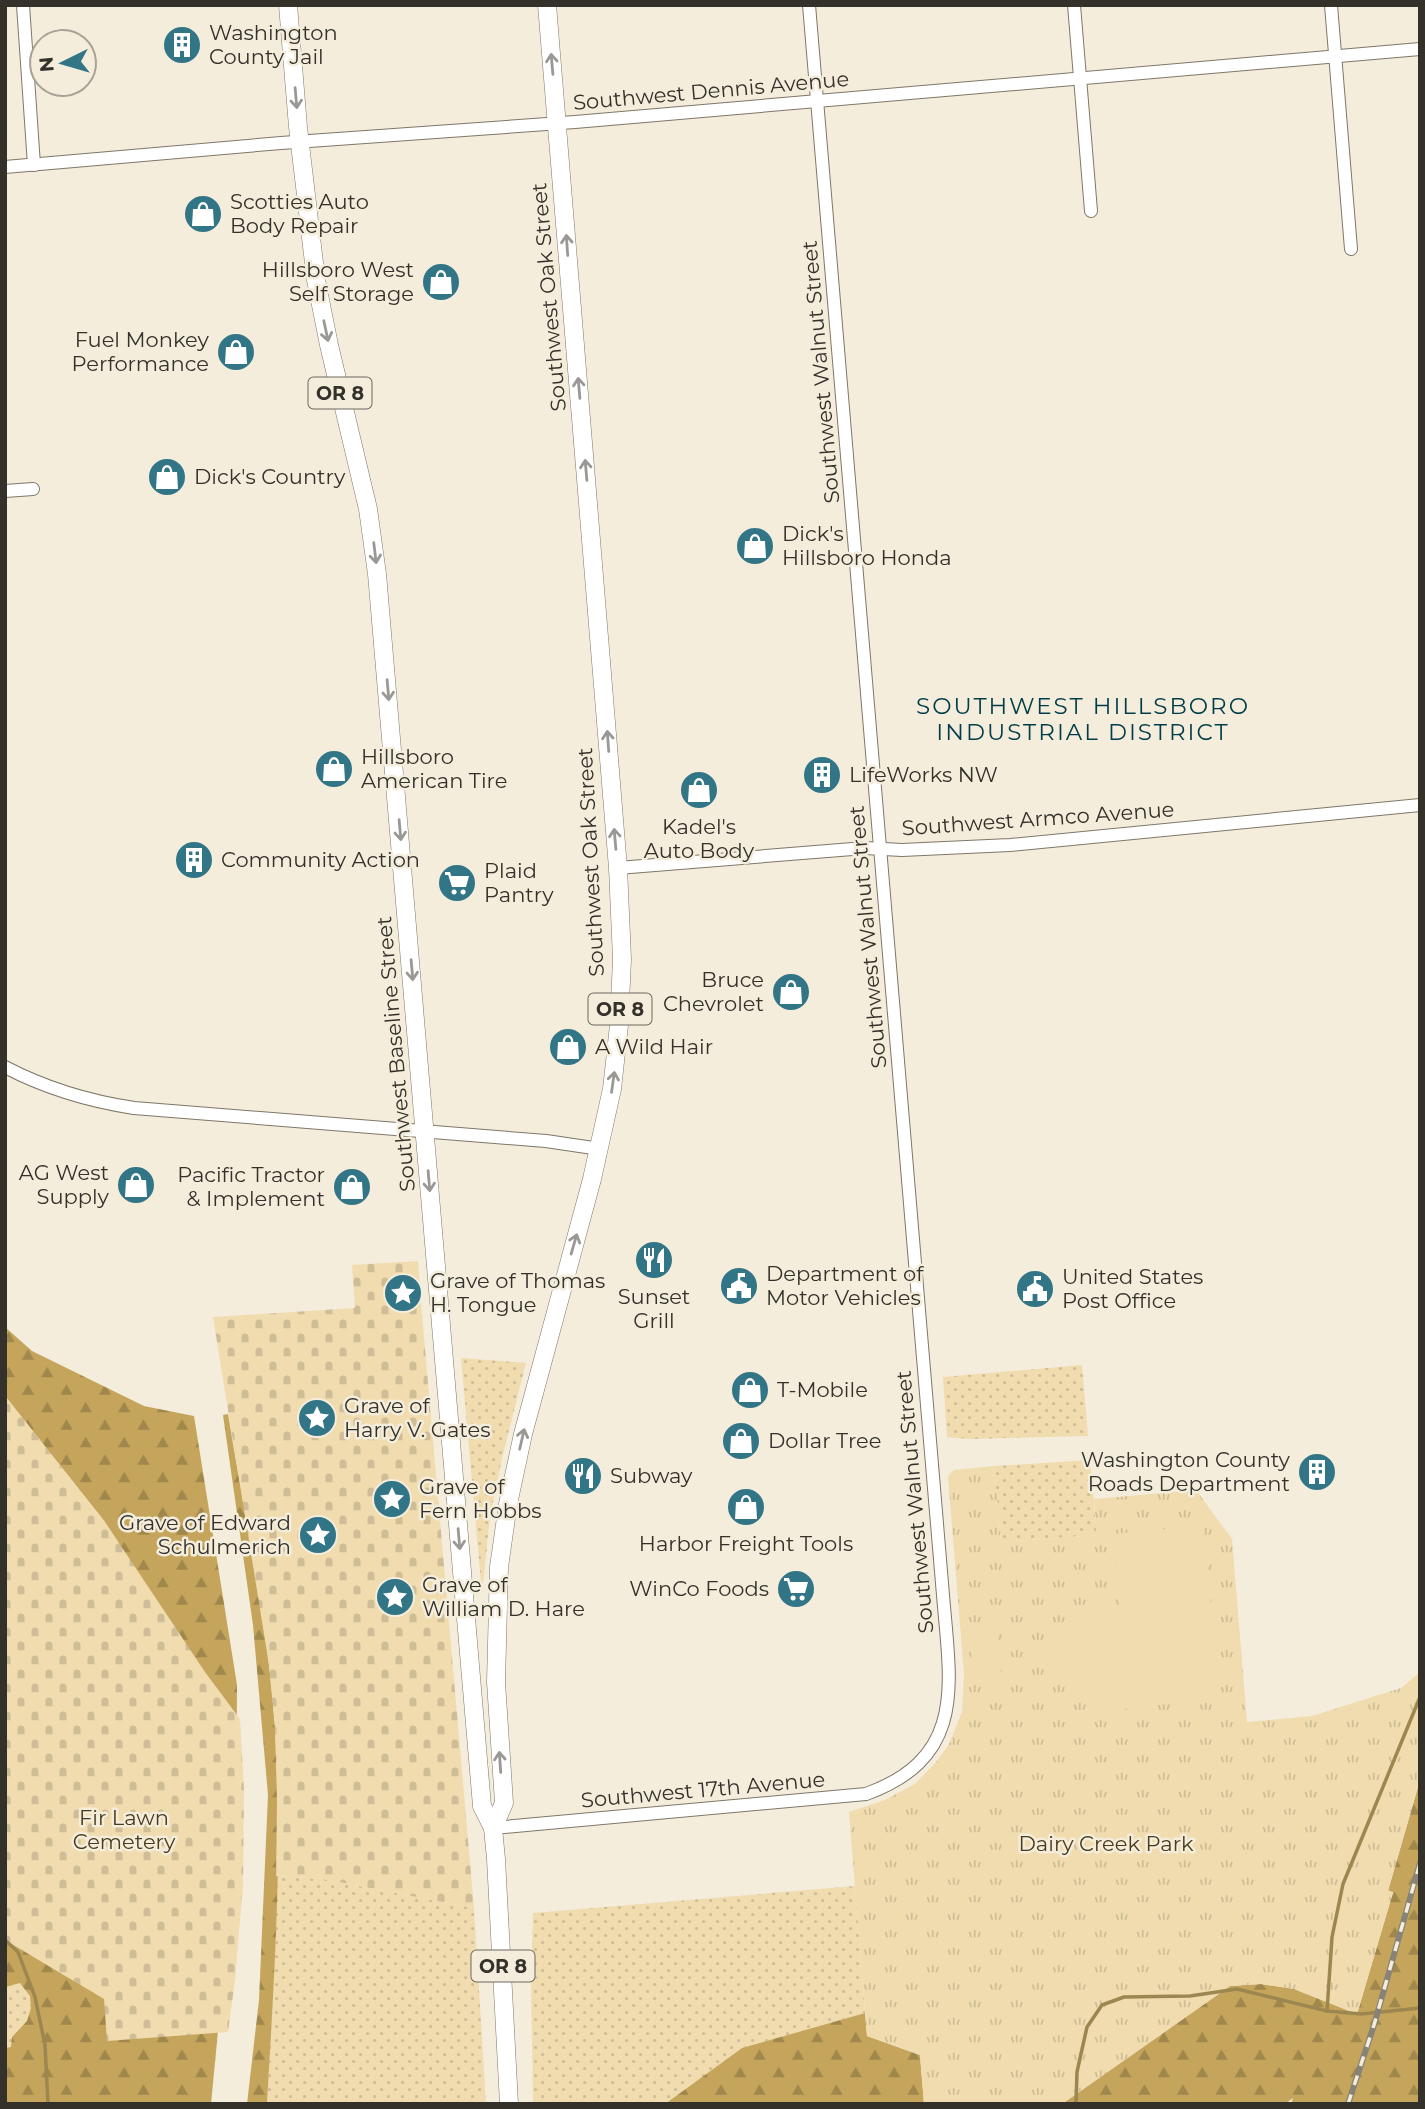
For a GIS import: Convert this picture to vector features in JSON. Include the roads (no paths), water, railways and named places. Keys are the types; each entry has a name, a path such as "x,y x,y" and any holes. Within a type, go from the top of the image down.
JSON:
{"highway":[{"name":"Southwest Baseline Street","path":"288,5 311,247 322,311 357,456 373,538 482,1806 493,1828 509,2104"},
{"name":"Southwest Oak Street","path":"493,1828 504,1803 496,1682 496,1635 499,1567 508,1504 523,1434 600,1149 612,1089 620,1024 622,959 618,868 547,5"}],"street":[{"path":"23,5 34,165"},
{"name":"Southwest Walnut Street","path":"809,5 949,1674 949,1700 943,1723 932,1746 910,1771"},
{"path":"1074,5 1091,211"},
{"path":"1331,5 1351,248"},
{"name":"Southwest Dennis Avenue","path":"5,167 1420,50"},
{"path":"5,491 33,489"},
{"name":"Southwest Armco Avenue","path":"618,868 861,848 902,850 1010,845 1420,805"},
{"path":"5,1067 46,1086 85,1099 158,1111 554,1142 600,1149"},
{"name":"Southwest 17th Avenue","path":"493,1828 854,1796 884,1788 910,1771"}],"waterway":[{"path":"1327,2011 1332,1937 1343,1884 1420,1697"},
{"path":"5,1940 18,1952 35,1997 45,2045 48,2104"},
{"path":"1076,2104 1077,2072 1087,2027 1102,2005 1124,1997 1190,1996 1237,1989 1327,2011 1361,2014 1420,2008"}],"railway":[{"path":"1348,2104 1374,2025 1420,1863"}],"place":[{"name":"Washington County Jail","path":"182,45"},
{"name":"Scotties Auto Body Repair","path":"203,214"},
{"name":"Hillsboro West Self Storage","path":"441,282"},
{"name":"Fuel Monkey Performance","path":"236,352"},
{"name":"Dick's Country","path":"167,477"},
{"name":"Dick's Hillsboro Honda","path":"755,546"},
{"name":"Hillsboro American Tire","path":"334,769"},
{"name":"LifeWorks NW","path":"822,775"},
{"name":"Kadel's Auto Body","path":"699,790"},
{"name":"Community Action","path":"194,860"},
{"name":"Plaid Pantry","path":"457,883"},
{"name":"Bruce Chevrolet","path":"791,992"},
{"name":"A Wild Hair","path":"568,1047"},
{"name":"AG West Supply","path":"136,1185"},
{"name":"Pacific Tractor & Implement","path":"352,1187"},
{"name":"Sunset Grill","path":"654,1260"},
{"name":"Department of Motor Vehicles","path":"739,1286"},
{"name":"United States Post Office","path":"1035,1289"},
{"name":"Grave of Thomas H. Tongue","path":"403,1293"},
{"name":"T-Mobile","path":"750,1390"},
{"name":"Grave of Harry V. Gates","path":"317,1418"},
{"name":"Dollar Tree","path":"741,1441"},
{"name":"Washington County Roads Department","path":"1317,1472"},
{"name":"Subway","path":"583,1476"},
{"name":"Grave of Fern Hobbs","path":"392,1499"},
{"name":"Harbor Freight Tools","path":"746,1507"},
{"name":"Grave of Edward Schulmerich","path":"318,1535"},
{"name":"WinCo Foods","path":"796,1589"},
{"name":"Grave of William D. Hare","path":"395,1597"}],"district":[{"name":"SOUTHWEST HILLSBORO INDUSTRIAL DISTRICT","path":"1083,719"}],"park label":[{"name":"Fir Lawn Cemetery","path":"124,1830"},
{"name":"Dairy Creek Park","path":"1106,1844"}]}
